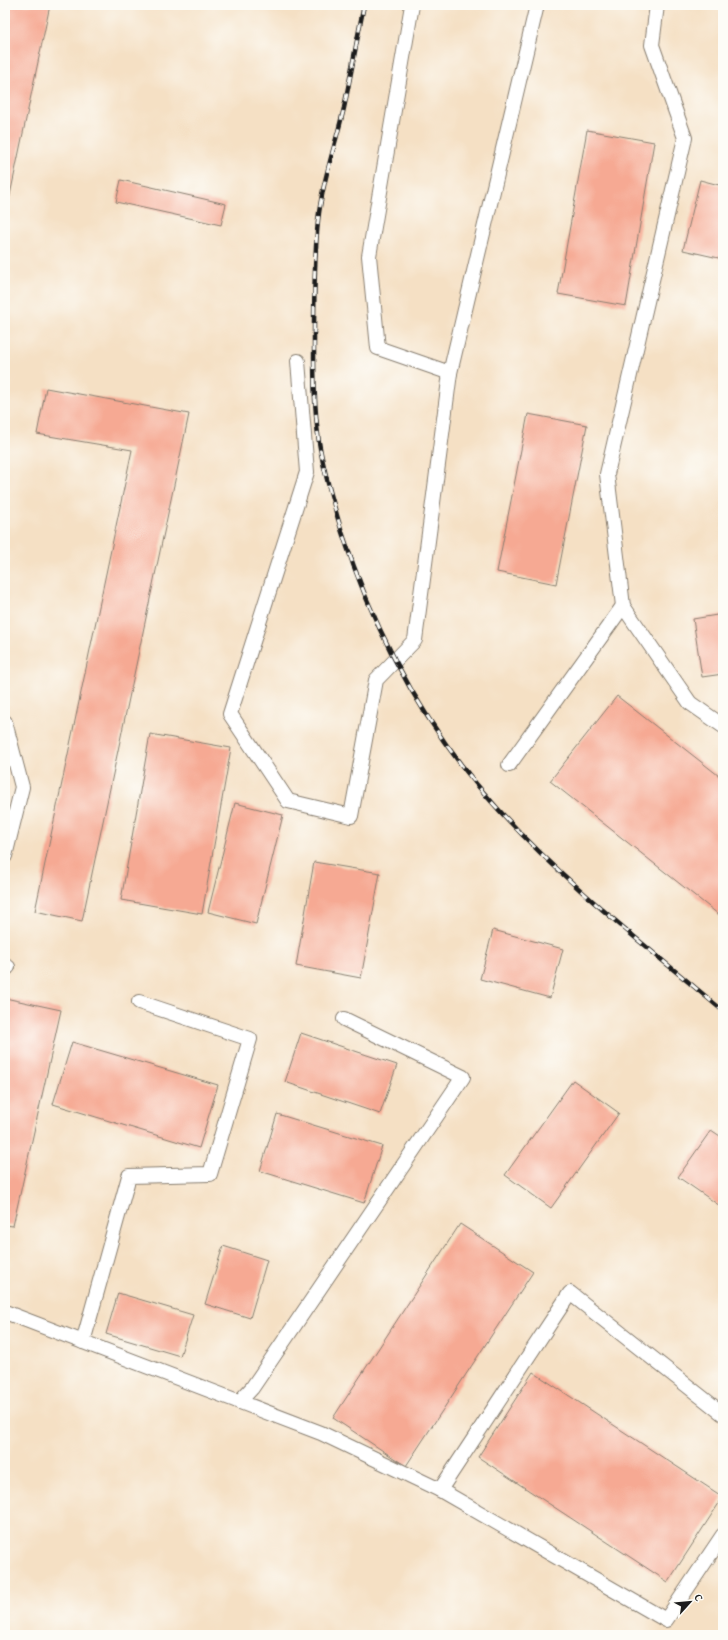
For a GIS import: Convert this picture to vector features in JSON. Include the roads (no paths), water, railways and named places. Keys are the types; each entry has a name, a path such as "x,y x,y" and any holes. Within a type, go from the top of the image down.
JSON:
{"lane":[{"path":"412,5 369,256 378,348 450,373"},
{"path":"298,361 307,472 230,714 288,800 351,816 376,680 415,640 450,373 537,5"},
{"path":"657,5 652,45 685,138 607,474 623,606 690,703 723,726"},
{"path":"509,765 623,606"},
{"path":"5,722 22,787 5,856"},
{"path":"82,1342 129,1176 210,1174 250,1038 139,1002"},
{"path":"239,1402 252,1388 463,1077 344,1019"},
{"path":"440,1490 570,1293 723,1414"},
{"path":"5,1312 321,1434 440,1490 666,1620 723,1535"}],"railway":[{"path":"364,5 344,108 320,207 314,294 315,390 319,442 323,465 332,499 355,570 370,607 405,679 448,747 472,779 524,837 579,889 723,1011"}]}
